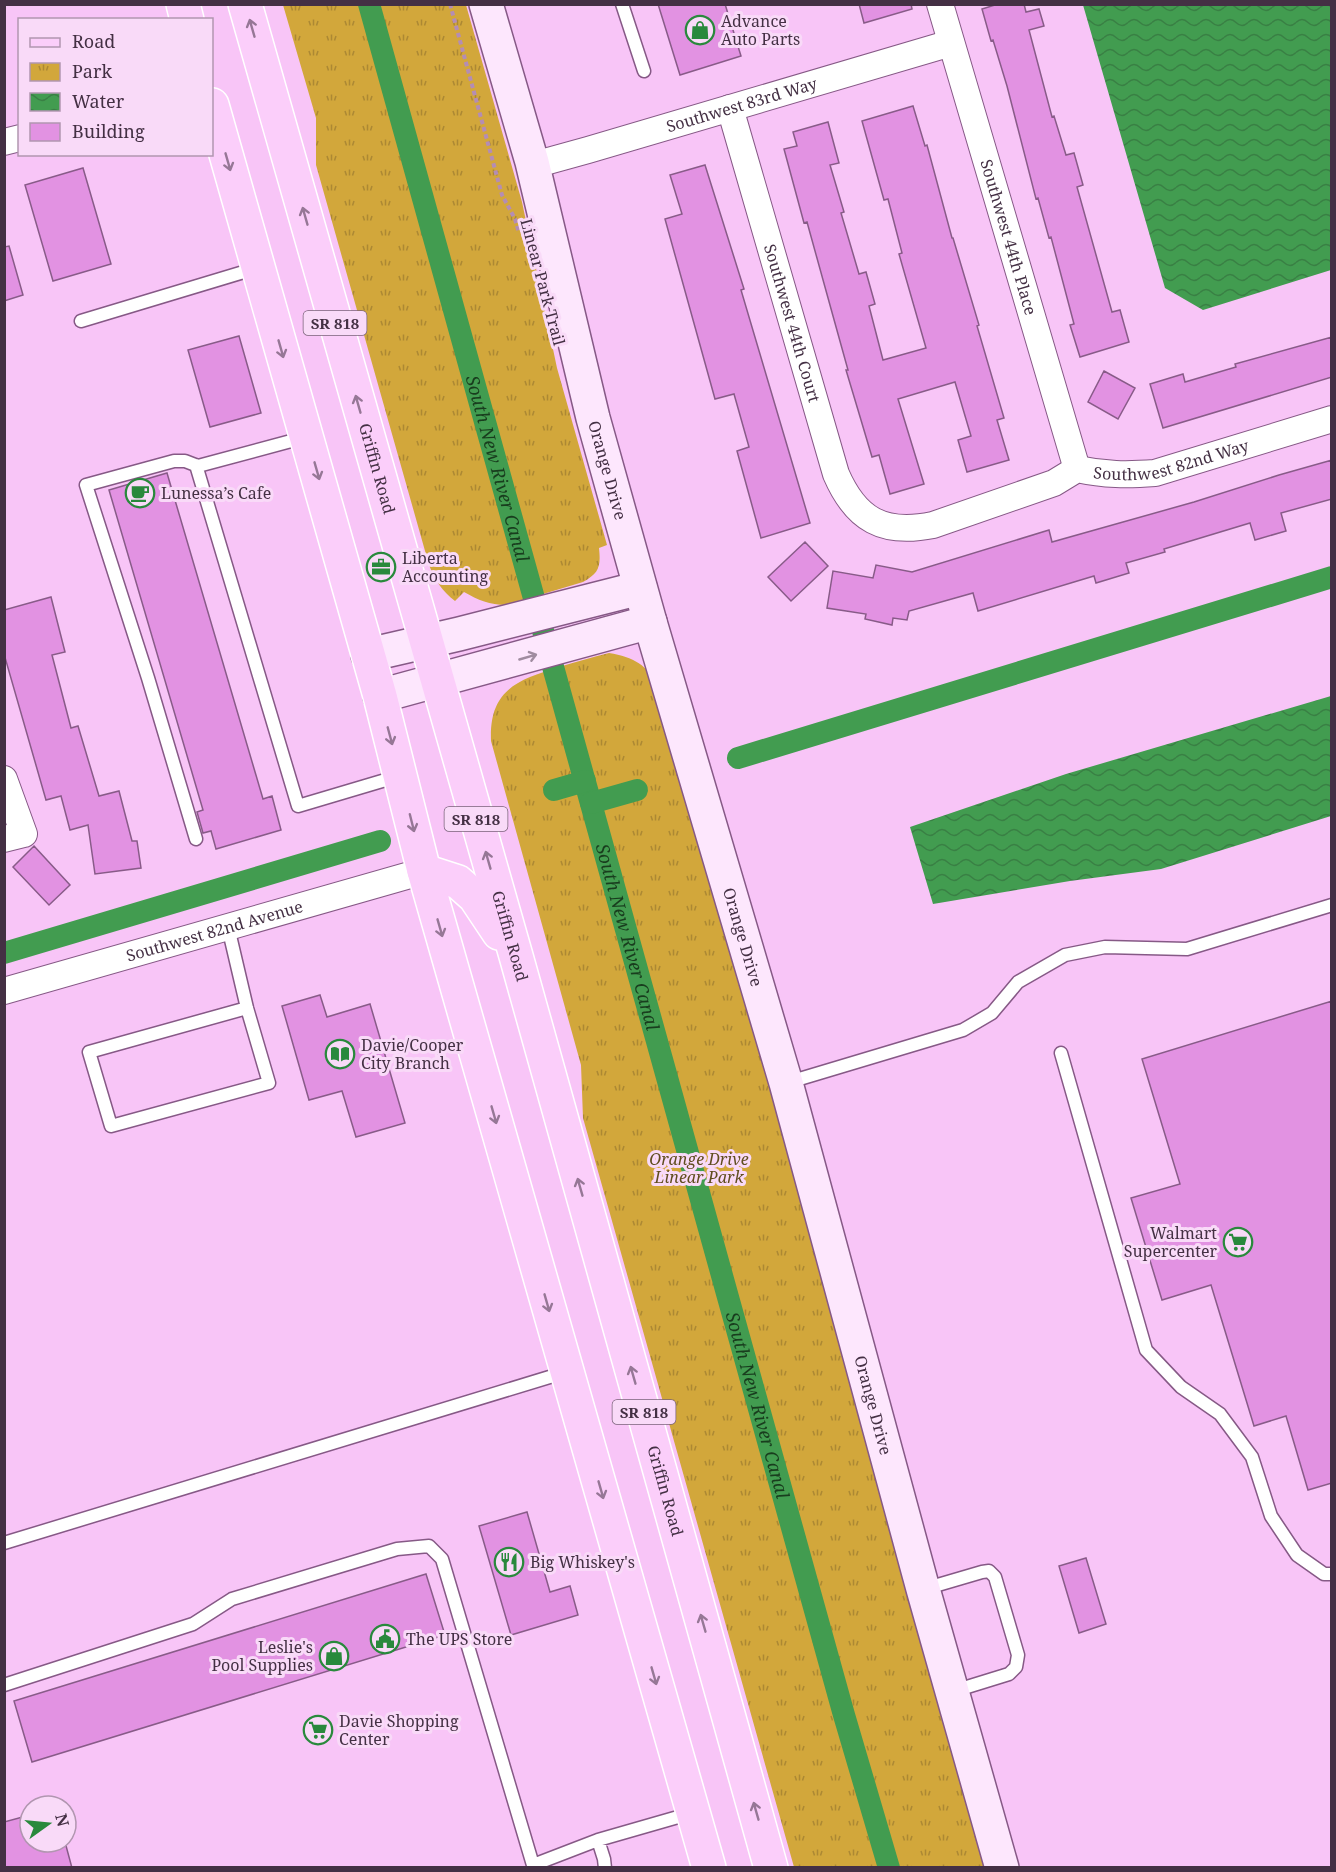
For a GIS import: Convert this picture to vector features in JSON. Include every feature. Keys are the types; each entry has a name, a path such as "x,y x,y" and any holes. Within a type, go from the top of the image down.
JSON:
{"main road":[{"name":"Griffin Road","path":"245,4 436,682 516,956 771,1868"},
{"path":"213,109 380,696 424,871 709,1868"},
{"path":"424,871 458,882 475,897 516,956"}],"street":[{"name":"Orange Drive","path":"486,4 532,162 593,418 640,588 786,1083 923,1589 1002,1868"},
{"name":"Southwest 44th Place","path":"940,4 1077,469"},
{"name":"Southwest 83rd Way","path":"532,162 541,163 951,43"},
{"name":"Southwest 44th Court","path":"730,108 836,474 845,494 859,511 876,522"},
{"name":"Southwest 82nd Way","path":"876,522 894,528 912,530 933,525 1054,483 1077,469 1103,474 1128,475 1155,472 1332,419"},
{"path":"368,655 640,588"},
{"path":"380,696 472,673 650,622"},
{"path":"4,779 24,834 4,840"},
{"name":"Southwest 82nd Avenue","path":"4,991 424,871"}],"lane":[{"path":"622,4 644,72"},
{"path":"81,321 258,268"},
{"path":"196,839 86,485 174,461 185,461 196,465 307,436"},
{"path":"196,465 298,806 400,775"},
{"path":"786,1083 963,1030 992,1013 1018,982 1065,955 1105,947 1187,949 1332,905"},
{"path":"228,927 247,1008 269,1083 111,1126 89,1053 247,1008"},
{"path":"1062,1053 1146,1350 1181,1387 1220,1414 1252,1457 1271,1516 1297,1555 1324,1574 1332,1574"},
{"path":"4,1543 567,1372"},
{"path":"4,1685 193,1624 232,1599 398,1549 429,1546 442,1559 533,1865 598,1840 693,1813"},
{"path":"923,1589 989,1571 995,1576 1018,1655 1016,1667 1009,1674 952,1692"},
{"path":"598,1840 604,1868"}],"path":[{"name":"Linear Park Trail","path":"450,4 502,195 515,219 521,242"}],"green space":[{"path":"283,5 466,5 522,202 557,368 607,545 599,548 598,569 593,576 583,582 500,605 464,592 455,601 434,576 316,165 316,118"},
{"name":"Orange Drive Linear Park","path":"609,653 639,663 650,673 659,687 988,1867 794,1867 583,1118 581,1065 491,741 495,710 508,690 530,677"}],"water":[{"path":"1083,5 1331,5 1331,270 1203,310 1165,288"},
{"path":"1331,696 1331,816 1161,869 1070,881 933,904 910,827 1066,774"}],"building":[{"name":"Advance Auto Parts","path":"658,4 725,4 741,56 680,75"},
{"path":"859,4 911,4 912,9 864,23"},
{"path":"998,4 1024,4 1026,12 1039,9 1044,26 1029,30 1052,117 1054,116 1066,155 1074,153 1083,185 1077,187 1112,312 1120,310 1129,342 1080,357 1070,325 1074,324 1051,237 1049,238 1038,198 1036,199 1007,86 982,9"},
{"path":"913,106 925,146 927,145 979,325 977,326 1004,418 997,420 1009,460 967,472 958,440 971,436 955,382 898,399 924,484 890,494 879,455 872,457 846,370 848,370 807,222 804,223 784,149 797,146 793,132 828,122 839,163 830,165 844,212 841,213 859,274 866,272 875,304 869,306 883,360 926,348 899,254 902,253 888,199 884,200 862,121"},
{"path":"705,165 744,289 741,290 810,523 761,538 737,451 749,447 734,394 715,399 665,219 682,214 670,175"},
{"path":"83,168 111,264 53,281 25,185"},
{"path":"9,246 23,295 4,301 4,247"},
{"path":"239,336 261,413 210,427 188,350"},
{"path":"1332,337 1332,377 1163,428 1150,384 1183,374 1185,382 1236,367 1235,364"},
{"path":"1104,371 1135,388 1118,419 1088,402"},
{"path":"1332,460 1332,499 1281,513 1286,531 1255,540 1250,523 1126,563 1129,573 1096,583 1094,576 978,611 973,593 909,611 907,620 893,618 892,625 865,619 866,614 827,608 833,571 873,578 876,565 912,572 1049,530 1052,542"},
{"path":"167,473 263,799 272,796 281,830 216,849 211,831 203,833 197,812 203,810 109,490"},
{"path":"805,542 828,566 791,601 768,577"},
{"path":"51,597 65,652 52,655 71,728 78,726 99,796 119,791 132,841 137,841 141,868 95,874 88,825 70,830 61,796 46,800 4,654 4,610"},
{"path":"34,846 70,885 49,905 13,867"},
{"name":"Davie/Cooper City Branch","path":"320,995 327,1017 370,1004 405,1123 356,1137 342,1091 309,1100 282,1006"},
{"name":"Walmart Supercenter","path":"1332,1001 1332,1483 1308,1490 1286,1416 1254,1426 1211,1285 1162,1300 1131,1198 1180,1184 1142,1059"},
{"path":"527,1512 550,1592 570,1586 578,1615 511,1635 479,1526"},
{"path":"1086,1558 1106,1624 1079,1633 1059,1566"},
{"path":"426,1574 445,1635 32,1762 14,1701"},
{"path":"18,1818 18,1854 68,1854 72,1868 4,1868 4,1822"}],"waterway":[{"name":"South New River Canal","path":"369,4 844,1715 889,1868"},
{"path":"738,758 1332,577"},
{"path":"554,790 585,781"},
{"path":"591,803 637,790"},
{"path":"4,953 380,841"}],"place":[{"name":"Advance Auto Parts","path":"700,30"},
{"name":"Lunessa’s Cafe","path":"140,493"},
{"name":"Liberta Accounting","path":"381,567"},
{"name":"Davie/Cooper City Branch","path":"340,1054"},
{"name":"Walmart Supercenter","path":"1238,1242"},
{"name":"Big Whiskey's","path":"509,1562"},
{"name":"The UPS Store","path":"385,1639"},
{"name":"Leslie's Pool Supplies","path":"334,1656"},
{"name":"Davie Shopping Center","path":"318,1730"}]}
